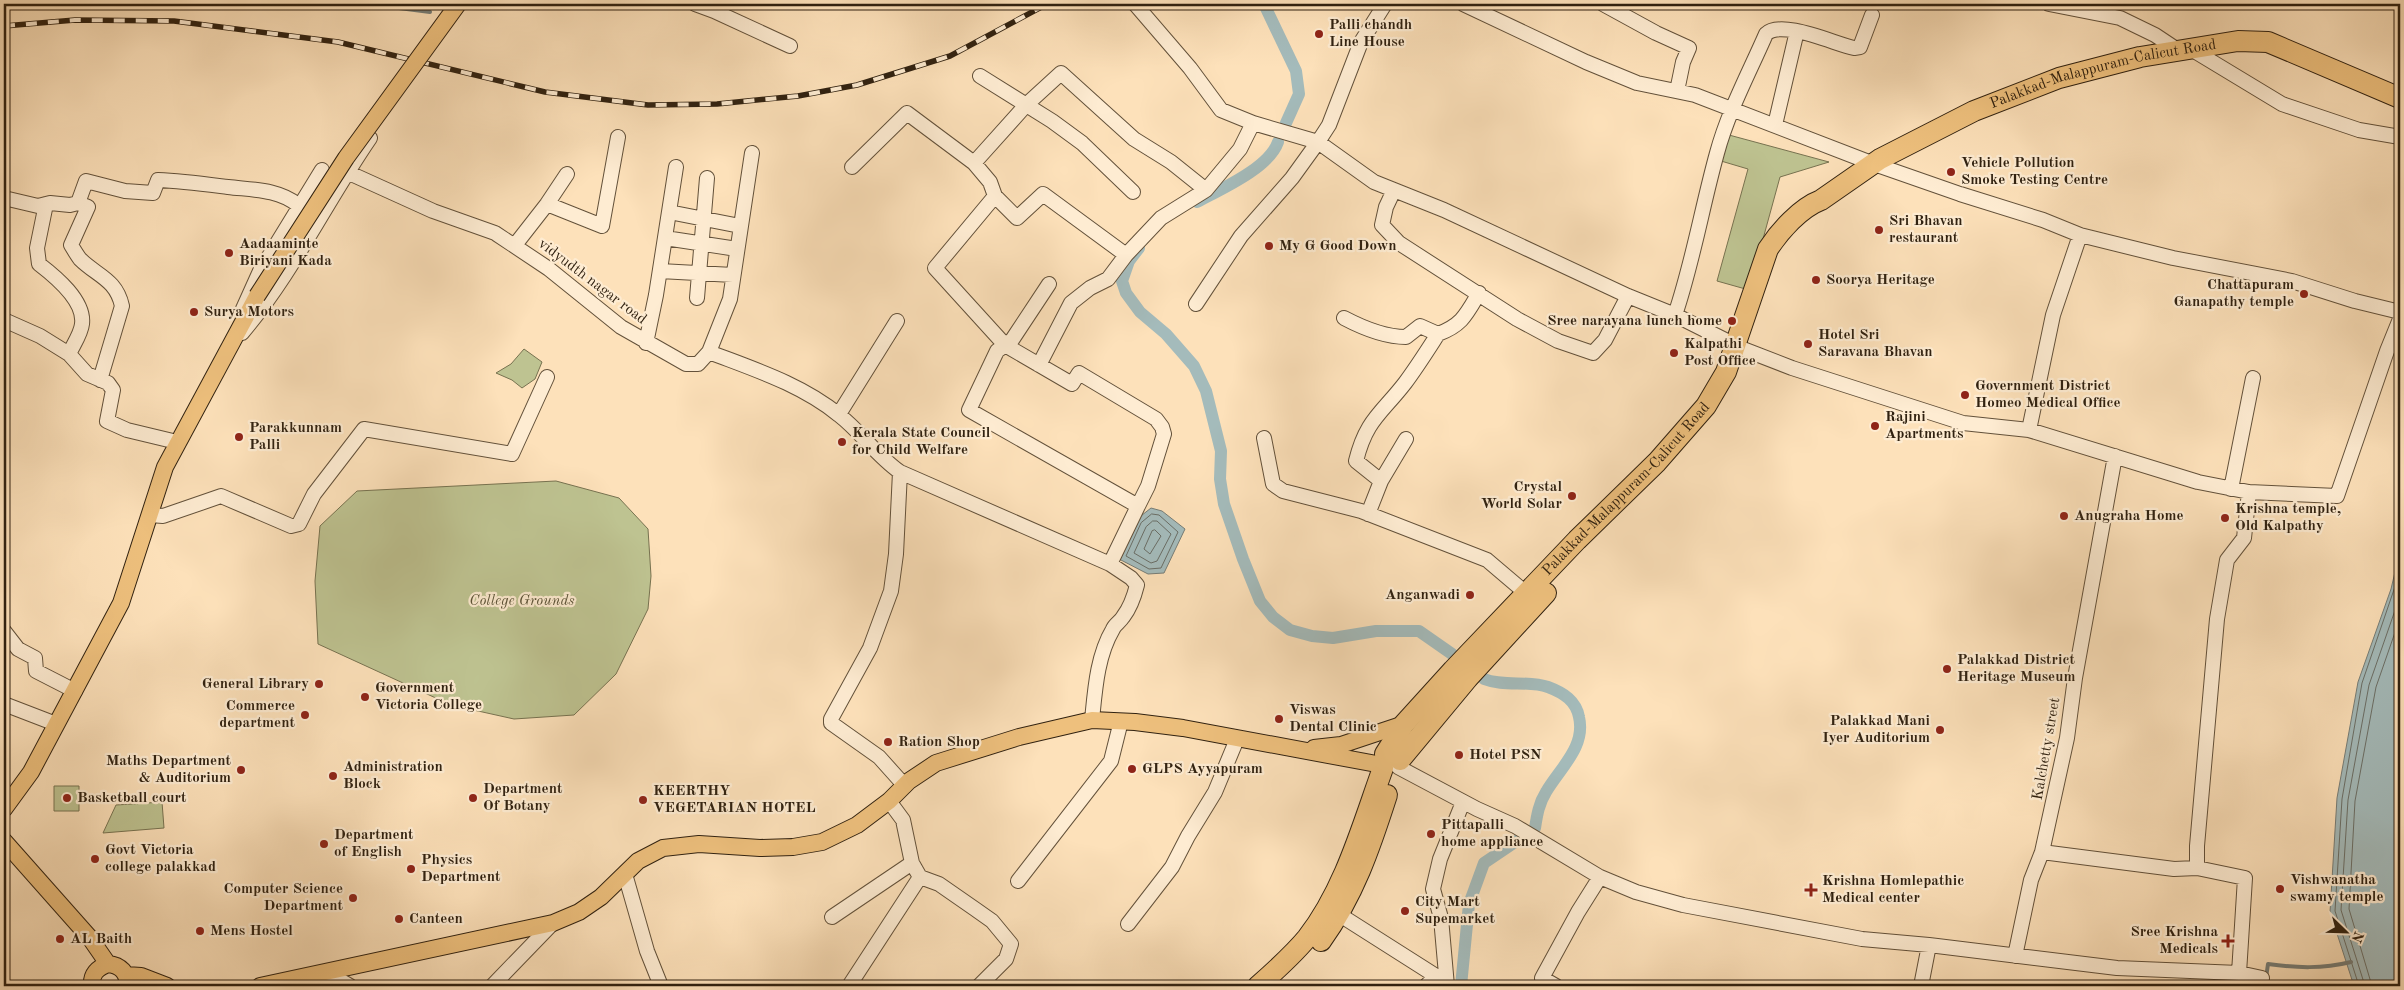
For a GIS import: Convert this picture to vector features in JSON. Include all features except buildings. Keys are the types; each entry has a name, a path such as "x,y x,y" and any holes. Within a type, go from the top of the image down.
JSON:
{"highway":[{"name":"Palakkad-Malappuram-Calicut Road","path":"1258,986 1289,958 1307,938 1328,907 1391,764 1468,678 1621,514 1716,402 1733,374 1739,347 1768,249 1775,239 1810,204 1820,200 1874,164 1974,111 2040,84 2110,63 2238,41 2268,42 2400,98"},
{"name":"Palakkad-Malappuram-Calicut Road","path":"1276,986 1316,947 1340,915 1367,858 1391,764 1404,724 1577,540 1656,462 1694,420 1718,388 1739,347"}],"main road":[{"path":"4,809 31,772 121,603 165,467 257,296 346,158 458,4"},
{"path":"260,986 554,923 601,897 638,860 663,848 699,844 760,848 793,847 822,842 857,825 936,763 1019,737 1092,720 1121,721 1183,728 1296,750 1391,764"},
{"path":"1296,750 1341,745 1404,724"},
{"path":"4,842 90,938 103,966"},
{"path":"4,852 103,966 122,969 126,981 141,976 167,986"},
{"path":"92,986 94,973 103,966"}],"street":[{"path":"694,4 717,7 790,46"},
{"path":"1135,4 1190,68 1221,110 1253,123 1318,142 1374,182 1444,210 1628,296 1675,315 1739,347 1801,371 1963,423 2029,430 2198,482 2249,492 2337,496 2386,351 2400,319"},
{"path":"1196,304 1241,236 1286,186 1318,142 1329,124 1361,42 1385,4"},
{"path":"1463,4 1586,62 1637,83 1695,96 1874,164 2043,220 2080,235 2173,258 2292,280 2355,301 2400,312"},
{"path":"2056,4 2120,18 2185,50 2282,104 2359,130 2400,137"},
{"path":"1611,6 1656,33 1689,48 1683,62 1677,91"},
{"path":"1675,315 1691,263 1717,152 1766,34 1776,28 1797,31 1850,47 1860,47 1872,14"},
{"path":"1774,125 1797,31"},
{"path":"974,163 1026,105 1061,73 1134,139 1171,162 1206,190"},
{"path":"980,76 1052,121 1082,143 1133,192"},
{"path":"232,345 264,305 346,172 390,109"},
{"path":"852,167 907,113 974,163 990,182 995,196 1017,218 1043,194 1126,255"},
{"path":"1039,364 1071,303 1090,288 1108,279 1126,255 1161,218 1206,190 1240,149 1253,123"},
{"path":"547,204 602,226 618,137"},
{"path":"752,153 730,299 709,352 786,382 839,414 885,461 900,472 1110,564 1131,578 1137,585 1134,597 1123,618 1113,628 1103,651 1096,684 1092,720"},
{"path":"646,343 660,272 676,167"},
{"path":"232,345 244,304 260,271 298,205 322,170"},
{"name":"vidyudth nagar road","path":"346,172 433,211 495,233 549,269 614,322 646,343 686,364 698,364 709,352"},
{"path":"515,245 547,204 567,174"},
{"path":"697,298 707,178"},
{"path":"78,203 86,181 126,191 152,193 158,180 188,181 260,189 289,198 298,205"},
{"path":"1394,190 1386,207 1382,225 1399,243 1517,319 1558,342 1593,353 1605,340 1628,296"},
{"path":"995,196 935,268 1005,345 1072,384 1079,373 1156,419 1162,427 1164,434 1148,486 1110,564"},
{"path":"4,198 38,206 50,203 70,206 78,203 88,207 71,246 81,259 120,294 122,306 100,380"},
{"path":"46,204 37,248 40,264 80,307 82,325 69,354"},
{"path":"669,212 740,226"},
{"path":"2029,430 2053,314 2080,235"},
{"path":"665,238 737,248"},
{"path":"660,272 733,275"},
{"path":"1049,284 1012,340 997,351 969,410 1138,506"},
{"path":"1381,481 1356,461 1361,440 1373,419 1404,384 1438,334 1454,328 1479,294"},
{"path":"1344,318 1393,337 1406,337 1420,326 1438,334"},
{"path":"4,320 40,336 69,354 87,374 108,383 112,390 107,421 127,430 177,442"},
{"path":"839,414 897,321"},
{"path":"150,515 163,516 221,496 291,526 299,524 314,494 364,429 512,454 547,377"},
{"path":"2231,488 2253,378"},
{"path":"1264,438 1274,484 1283,491 1368,514 1487,560 1526,594"},
{"path":"1368,514 1381,481 1406,438"},
{"name":"Kalchetty street","path":"2015,956 2031,880 2042,852 2067,738 2075,678 2115,456"},
{"path":"900,472 896,554 891,591 870,648 831,719 831,723 880,757 905,786"},
{"path":"2197,868 2201,782 2217,619 2227,560 2244,538 2249,492"},
{"path":"4,631 18,649 35,658 36,671 75,691"},
{"path":"4,704 56,724"},
{"path":"1018,881 1111,761 1121,721"},
{"path":"1128,924 1172,866 1215,792 1238,739"},
{"path":"1391,764 1464,802 1516,826 1600,877 1636,892 1683,905 1862,939 1929,945 2118,968 2240,973 2262,978 2261,986"},
{"path":"889,801 903,820 912,863 920,877 939,884 992,921 1011,944 1006,959 978,986"},
{"path":"1439,980 1441,918 1432,888 1440,859 1464,802"},
{"path":"2042,852 2174,869 2197,868 2245,878 2240,973"},
{"path":"832,917 912,863"},
{"path":"625,874 648,951 661,986"},
{"path":"849,986 920,877"},
{"path":"1556,986 1540,982 1600,877"},
{"path":"1340,915 1439,980"},
{"path":"492,986 554,923"},
{"path":"1921,986 1929,945"},
{"path":"326,972 350,986"}],"green space":[{"path":"1729,135 1829,162 1780,177 1749,290 1717,281 1748,169 1721,161"},
{"path":"524,349 542,362 535,379 522,388 512,380 496,373 511,364"},
{"name":"College Grounds","path":"556,481 619,498 648,529 651,576 648,609 616,674 574,715 514,719 451,705 318,644 315,581 320,526 357,491"},
{"name":"Basketball court","path":"54,786 79,786 79,811 54,811"},
{"path":"162,802 164,828 103,833 116,805"}],"water":[{"path":"1151,508 1162,511 1185,529 1164,573 1148,574 1119,559 1137,519"},
{"path":"2400,551 2400,986 2354,986 2330,912 2337,798 2358,682 2391,589"}],"waterway":[{"path":"282,4 314,7 337,4"},
{"path":"368,4 430,12"},
{"path":"1264,4 1296,71 1299,94 1286,123"},
{"path":"1197,202 1255,169 1273,152 1278,142"},
{"path":"1139,248 1129,261 1122,281 1126,293 1140,312 1166,334 1194,366 1206,391 1221,451 1220,479 1224,504 1260,601 1273,617 1290,630 1312,636 1333,638 1376,631 1419,631 1452,654"},
{"path":"1484,679 1500,683 1532,684 1548,687 1568,698 1577,711 1580,728 1579,738 1570,757 1544,796 1535,828"},
{"path":"1461,986 1469,904 1484,863 1521,838"},
{"path":"2266,978 2268,964 2309,967 2351,962"}],"railway":[{"path":"4,26 75,20 174,21 338,42 545,92 648,105 717,104 798,96 857,85 950,56 1047,4"}],"place":[{"name":"Palli chandh Line House","path":"1319,34"},
{"name":"Vehicle Pollution Smoke Testing Centre","path":"1951,172"},
{"name":"Sri Bhavan restaurant","path":"1879,230"},
{"name":"My G Good Down","path":"1269,246"},
{"name":"Aadaaminte Biriyani Kada","path":"229,253"},
{"name":"Soorya Heritage","path":"1816,280"},
{"name":"Chattapuram Ganapathy temple","path":"2304,294"},
{"name":"Surya Motors","path":"194,312"},
{"name":"Sree narayana lunch home","path":"1732,321"},
{"name":"Hotel Sri Saravana Bhavan","path":"1808,344"},
{"name":"Kalpathi Post Office","path":"1674,353"},
{"name":"Government District Homeo Medical Office","path":"1965,395"},
{"name":"Rajini Apartments","path":"1875,426"},
{"name":"Parakkunnam Palli","path":"239,437"},
{"name":"Kerala State Council for Child Welfare","path":"842,442"},
{"name":"Crystal World Solar","path":"1572,496"},
{"name":"Anugraha Home","path":"2064,516"},
{"name":"Krishna temple, Old Kalpathy","path":"2225,518"},
{"name":"Anganwadi","path":"1470,595"},
{"name":"Palakkad District Heritage Museum","path":"1947,669"},
{"name":"General Library","path":"319,684"},
{"name":"Government Victoria College","path":"365,697"},
{"name":"Commerce department","path":"305,715"},
{"name":"Viswas Dental Clinic","path":"1279,719"},
{"name":"Palakkad Mani Iyer Auditorium","path":"1940,730"},
{"name":"Ration Shop","path":"888,742"},
{"name":"Hotel PSN","path":"1459,755"},
{"name":"GLPS Ayyapuram","path":"1132,769"},
{"name":"Maths Department & Auditorium","path":"241,770"},
{"name":"Administration Block","path":"333,776"},
{"name":"Basketball court","path":"67,798"},
{"name":"Department Of Botany","path":"473,798"},
{"name":"KEERTHY VEGETARIAN HOTEL","path":"643,800"},
{"name":"Pittapalli home appliance","path":"1431,834"},
{"name":"Department of English","path":"324,844"},
{"name":"Govt Victoria college palakkad","path":"95,859"},
{"name":"Physics Department","path":"411,869"},
{"name":"Vishwanatha swamy temple","path":"2280,889"},
{"name":"Krishna Homlepathic Medical center","path":"1811,890"},
{"name":"Computer Science Department","path":"353,898"},
{"name":"City Mart Supemarket","path":"1405,911"},
{"name":"Canteen","path":"399,919"},
{"name":"Mens Hostel","path":"200,931"},
{"name":"AL Baith","path":"60,939"},
{"name":"Sree Krishna Medicals","path":"2228,941"}]}
